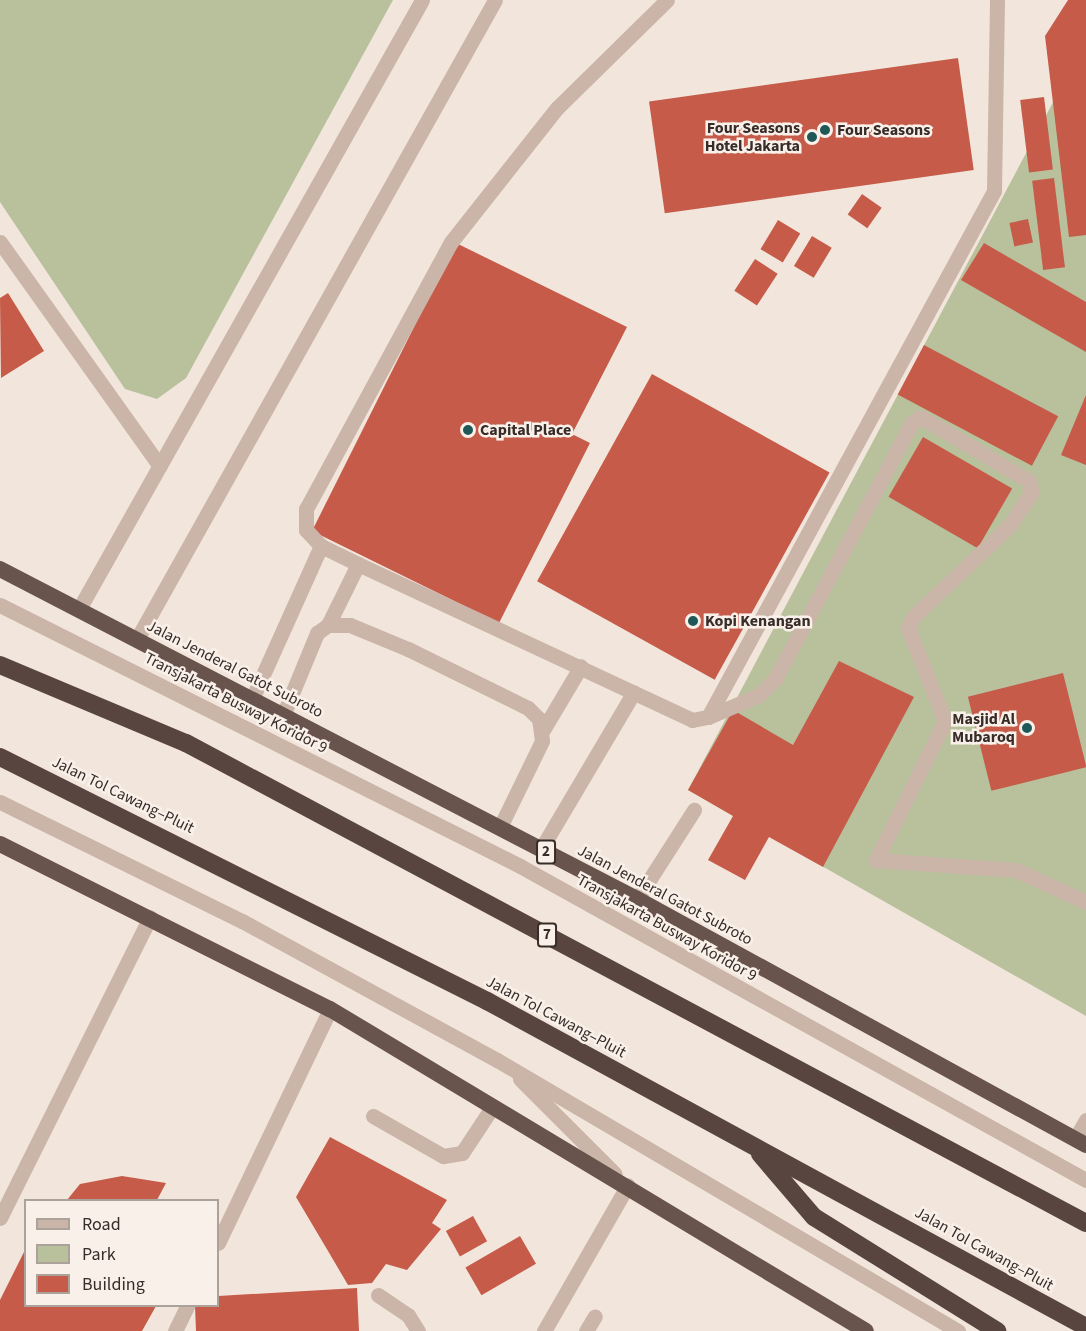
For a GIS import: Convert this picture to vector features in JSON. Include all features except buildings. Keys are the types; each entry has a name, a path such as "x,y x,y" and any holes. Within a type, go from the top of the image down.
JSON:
{"highway":[{"name":"Jalan Jenderal Gatot Subroto","path":"0,569 284,713 637,899 1081,1142"},
{"name":"7","path":"0,665 186,743 1086,1223"},
{"name":"Jalan Tol Cawang–Pluit","path":"0,757 455,985 1086,1327"},
{"path":"0,844 330,1009 628,1185 866,1331"},
{"path":"752,1144 814,1217 997,1331"}],"street":[{"path":"79,609 422,0"},
{"path":"137,639 495,0"},
{"path":"667,0 557,108 451,242 306,509 306,530 321,546 692,720 708,717 759,695 775,679 912,422 921,417 1029,481 1032,492 1009,526 914,616 908,628 945,721 876,860 1016,870 1086,902"},
{"path":"708,717 994,191 997,0"},
{"path":"0,242 160,465"},
{"path":"253,697 321,546"},
{"path":"284,713 317,633 328,625 358,564"},
{"name":"Transjakarta Busway Koridor 9","path":"0,605 520,866 1086,1180"},
{"path":"328,625 350,625 498,693 528,708 543,730"},
{"path":"500,827 543,730 581,666"},
{"path":"541,849 634,692"},
{"path":"0,802 242,921 497,1060 958,1331"},
{"path":"637,899 694,810"},
{"path":"0,1218 150,917"},
{"path":"219,1241 330,1009"},
{"path":"497,1060 628,1185 544,1331"},
{"path":"373,1116 443,1156 462,1152 493,1106"},
{"path":"1081,1142 1086,1120"},
{"path":"378,1294 408,1315 418,1331"},
{"path":"175,1331 186,1307"},
{"path":"586,1331 595,1316"}],"green space":[{"path":"0,0 393,0 186,378 157,399 125,389 0,202"},
{"path":"1086,40 1086,1016 688,790"}],"place":[{"name":"Four Seasons","path":"825,130"},
{"name":"Four Seasons Hotel Jakarta","path":"812,137"},
{"name":"Capital Place","path":"468,430"},
{"name":"Kopi Kenangan","path":"693,621"},
{"name":"Masjid Al Mubaroq","path":"1027,728"}]}
